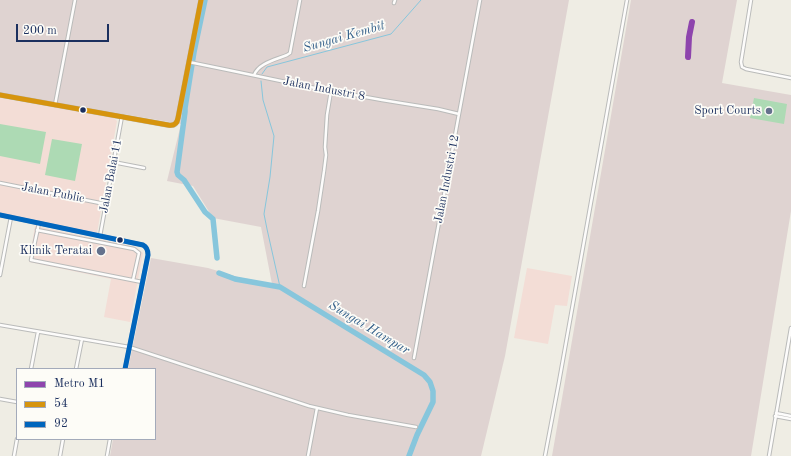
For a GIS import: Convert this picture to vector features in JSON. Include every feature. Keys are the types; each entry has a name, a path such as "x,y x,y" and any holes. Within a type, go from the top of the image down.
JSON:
{"street":[{"path":"55,105 75,0"},
{"path":"0,95 168,125 175,124 178,118 190,62 201,0"},
{"path":"254,75 256,70 261,65 290,53 300,0"},
{"name":"Jalan Industri 12","path":"414,358 480,0"},
{"path":"545,456 627,0"},
{"path":"752,0 741,62 742,67 791,78"},
{"name":"Jalan Industri 8","path":"190,62 331,91 438,109 459,114"},
{"path":"304,286 318,211 326,155 325,147 327,116 331,91"},
{"name":"Jalan Balai 11","path":"100,236 122,116"},
{"path":"113,162 144,168"},
{"name":"Jalan Public","path":"0,183 105,204"},
{"path":"0,215 143,245 147,248 148,255 125,368"},
{"path":"0,275 11,217"},
{"path":"39,223 31,260 142,282"},
{"path":"37,230 134,249 139,253 133,280"},
{"path":"0,325 129,347 317,408 416,427"},
{"path":"769,456 791,328"},
{"path":"31,368 38,332"},
{"path":"76,368 82,339"},
{"path":"0,399 16,402"},
{"path":"308,456 317,408"},
{"path":"776,415 791,416"},
{"path":"776,415 791,419"},
{"path":"14,456 18,440"},
{"path":"60,456 63,440"},
{"path":"107,456 110,440"}],"shaded area":[{"path":"0,0 569,0 505,356 481,456 110,456 113,440 156,440 156,368 128,368 151,258 208,268 238,277 272,284 261,227 213,218 193,186 167,181 181,124 0,93"},
{"path":"631,0 737,0 722,83 791,95 791,211 751,456 552,456"},
{"path":"0,98 114,118 117,121 97,233 0,213"},
{"path":"35,226 136,247 143,253 130,322 104,317 111,279 29,262"},
{"path":"527,268 572,276 567,306 555,305 548,344 514,338"}],"green space":[{"name":"Sport Courts","path":"754,98 787,104 784,124 750,118"},
{"path":"0,124 46,132 40,164 0,156"},
{"path":"52,139 82,144 75,181 45,175"}],"waterway":[{"name":"Sungai Hampar","path":"205,0 194,52 177,172 205,212 213,219 217,258"},
{"name":"Sungai Kembit","path":"262,74 267,67 391,34 421,0"},
{"name":"Sungai Kembit","path":"261,81 263,100 274,136 270,177 264,214 280,287"},
{"name":"Sungai Hampar","path":"219,273 235,279 280,287 424,375 430,382 433,391 433,402 417,435 409,456"}],"metro line":[{"name":"M1","path":"688,57 689,37 692,22"}],"transit line":[{"name":"54","path":"0,95 174,125 178,118 201,0"},
{"name":"92","path":"0,215 143,245 146,248 148,255 125,368"}],"place":[{"name":"Sport Courts","path":"769,111"},
{"name":"Klinik Teratai","path":"101,251"}]}
